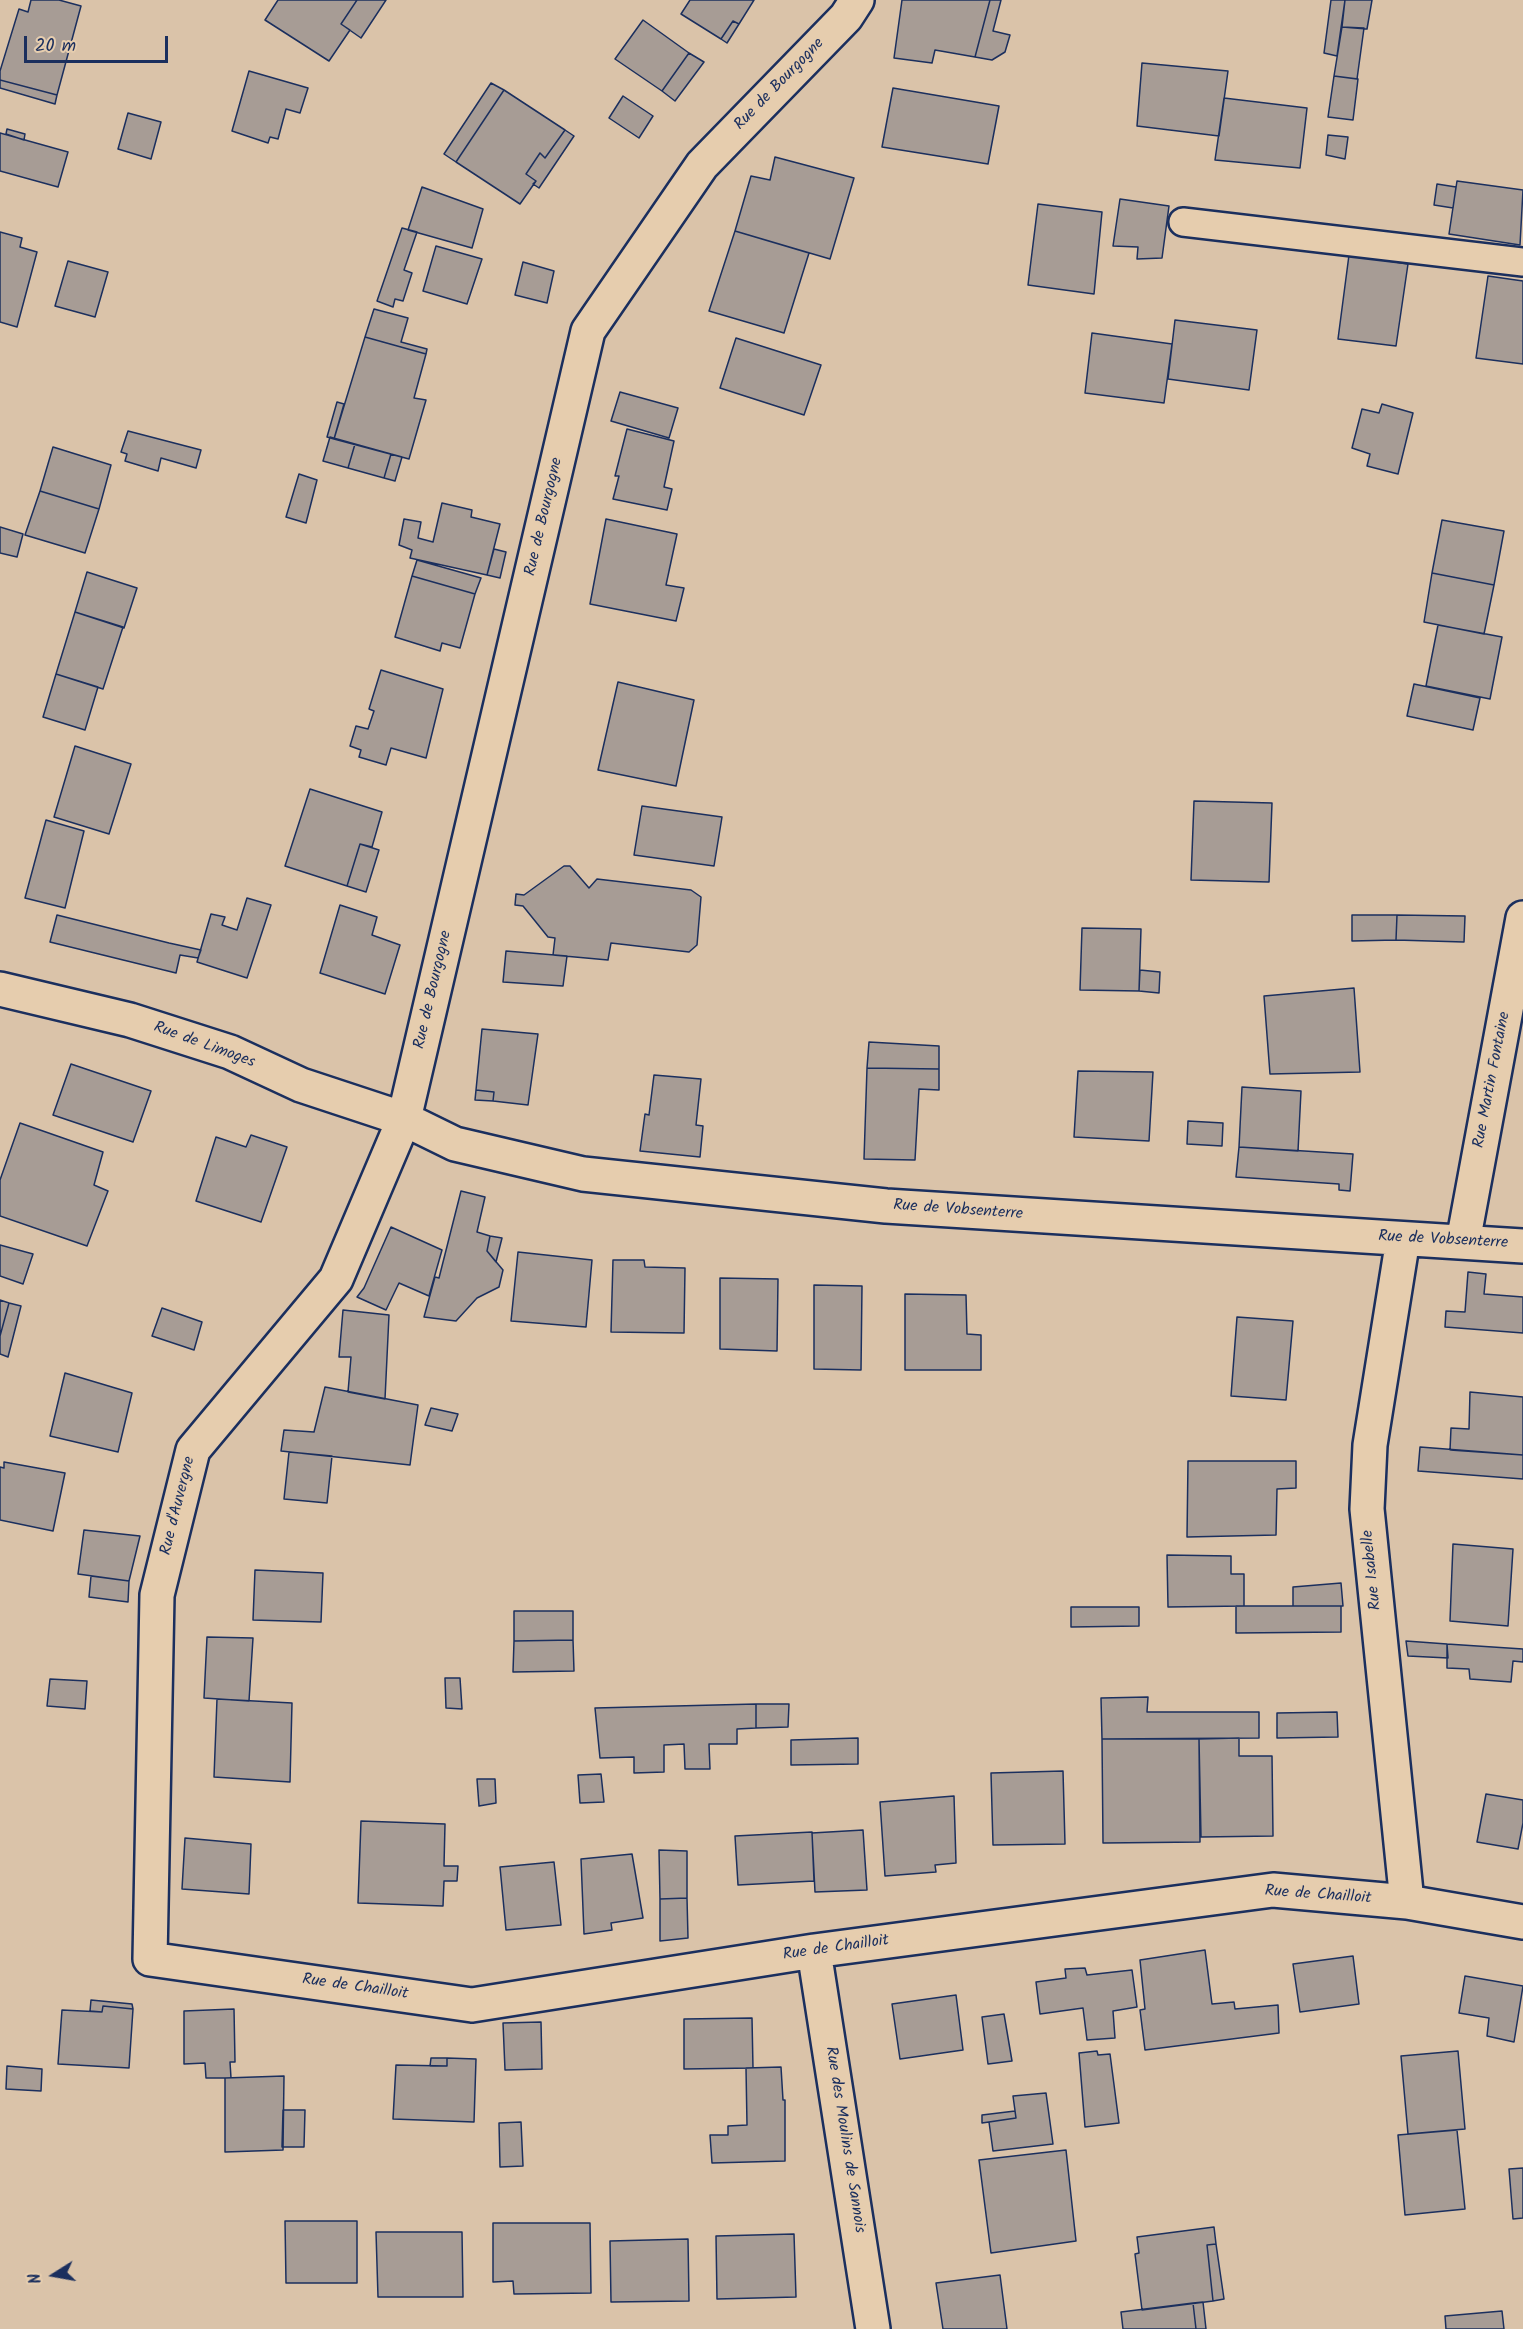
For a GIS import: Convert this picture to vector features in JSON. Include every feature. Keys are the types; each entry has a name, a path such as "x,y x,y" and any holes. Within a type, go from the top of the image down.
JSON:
{"street":[{"name":"Rue de Bourgogne","path":"404,1119 588,331 702,165 846,17 857,0"},
{"name":"Rue Martin Fontaine","path":"1462,1242 1523,918"},
{"name":"Rue de Limoges","path":"0,989 130,1020 230,1052 301,1085 404,1119"},
{"name":"Rue de Vobsenterre","path":"404,1119 455,1144 583,1174 886,1206 1523,1246"},
{"name":"Rue d'Auvergne","path":"150,1959 157,1595 193,1450 336,1279 404,1119"},
{"name":"Rue Isabelle","path":"1403,1239 1370,1445 1367,1509 1407,1902"},
{"name":"Rue de Chailloit","path":"150,1959 472,2005 814,1951 1273,1890 1407,1902 1523,1922"},
{"name":"Rue des Moulins de Sannois","path":"814,1951 873,2329"}],"lane":[{"path":"1183,222 1523,262"}],"building":[{"path":"31,0 59,0 81,6 57,95 0,80 0,71 19,9 28,12"},
{"path":"278,0 357,0 341,24 350,30 329,61 265,20"},
{"path":"357,0 386,0 361,38 341,24"},
{"path":"690,0 754,0 739,24 733,21 721,39 681,14"},
{"path":"902,0 990,0 975,57 935,50 932,63 894,58"},
{"path":"990,0 1001,0 993,31 1010,35 1005,52 992,60 975,57"},
{"path":"1331,0 1345,0 1337,56 1324,53"},
{"path":"1345,0 1372,0 1367,29 1342,27"},
{"path":"643,20 689,53 662,91 615,59"},
{"path":"733,21 739,24 727,43 721,39"},
{"path":"1342,27 1364,28 1357,79 1334,76"},
{"path":"689,53 704,62 675,101 662,91"},
{"path":"1142,63 1228,71 1219,136 1137,126"},
{"path":"249,71 308,88 300,113 286,109 278,139 270,137 268,143 232,131"},
{"path":"1334,76 1358,79 1353,120 1328,117"},
{"path":"0,80 57,95 55,104 0,88"},
{"path":"491,83 504,90 456,162 444,154"},
{"path":"893,88 999,106 988,164 882,147"},
{"path":"504,90 565,130 545,158 540,153 526,174 536,181 520,204 456,162"},
{"path":"623,96 653,116 639,138 609,118"},
{"path":"1224,98 1307,108 1300,168 1215,160"},
{"path":"128,113 161,122 151,159 118,149"},
{"path":"7,129 25,134 24,140 6,134"},
{"path":"565,130 574,136 539,188 533,184 536,181 526,174 540,153 545,158"},
{"path":"0,133 68,152 58,187 0,171"},
{"path":"1328,135 1348,137 1345,159 1326,155"},
{"path":"775,157 854,178 830,259 735,231 751,176 770,180"},
{"path":"1457,181 1523,190 1520,245 1449,234"},
{"path":"1437,184 1456,187 1453,208 1434,205"},
{"path":"422,187 483,209 472,248 408,230"},
{"path":"1120,199 1169,206 1162,258 1137,259 1138,247 1113,246"},
{"path":"1038,204 1102,212 1094,294 1028,285"},
{"path":"402,228 417,232 404,270 412,273 403,301 395,299 393,307 377,301"},
{"path":"735,231 809,253 784,333 709,311"},
{"path":"0,232 22,238 20,247 37,252 17,327 0,322"},
{"path":"436,246 482,259 467,304 423,291"},
{"path":"1349,255 1408,264 1396,346 1338,339"},
{"path":"68,261 108,272 95,317 55,306"},
{"path":"523,262 554,271 547,303 515,295"},
{"path":"1488,276 1523,281 1523,364 1476,358"},
{"path":"374,309 408,318 401,342 427,349 426,354 365,337"},
{"path":"1175,320 1257,330 1249,390 1168,379"},
{"path":"1092,333 1172,344 1164,403 1085,393"},
{"path":"365,337 426,354 414,398 426,400 409,459 334,439"},
{"path":"736,338 821,365 804,415 720,388"},
{"path":"620,392 678,408 669,438 611,421"},
{"path":"337,402 344,404 334,439 327,437"},
{"path":"1382,404 1413,413 1398,474 1367,466 1370,454 1352,448 1362,409 1379,413"},
{"path":"627,429 674,441 664,487 672,489 667,510 613,499 619,476 615,476"},
{"path":"128,431 201,450 196,468 161,458 158,471 125,461 127,454 121,452"},
{"path":"330,437 355,444 348,468 323,461"},
{"path":"355,444 391,454 384,478 348,468"},
{"path":"53,447 111,465 99,509 40,491"},
{"path":"391,454 402,457 395,481 384,478"},
{"path":"299,474 317,480 306,523 286,517"},
{"path":"40,491 99,509 85,553 25,535"},
{"path":"442,503 472,510 471,517 500,524 487,575 410,558 412,550 399,545 404,519 421,522 418,538 433,542"},
{"path":"606,519 677,534 666,585 684,588 676,621 590,604"},
{"path":"1442,520 1504,531 1494,585 1432,573"},
{"path":"0,527 23,534 17,557 0,553"},
{"path":"494,549 506,552 500,578 487,575"},
{"path":"417,560 481,578 475,594 412,576"},
{"path":"87,572 137,588 124,628 75,612"},
{"path":"1432,573 1494,585 1484,634 1424,622"},
{"path":"412,576 475,594 460,648 442,643 440,651 395,637"},
{"path":"75,612 123,627 103,689 56,674"},
{"path":"1438,625 1502,637 1490,699 1426,686"},
{"path":"381,670 443,689 426,758 391,748 386,765 359,757 361,750 350,746 356,726 368,729 374,711 369,709"},
{"path":"56,674 98,687 85,730 43,717"},
{"path":"618,682 694,700 676,786 598,770"},
{"path":"1414,684 1480,698 1473,730 1407,716"},
{"path":"75,746 131,764 109,834 54,817"},
{"path":"310,789 382,812 372,847 360,844 347,886 285,866"},
{"path":"1194,801 1272,803 1269,882 1191,880"},
{"path":"642,806 722,817 714,866 634,855"},
{"path":"46,820 84,831 65,908 25,898"},
{"path":"360,844 379,850 366,892 347,886"},
{"path":"564,866 570,866 589,888 597,879 691,890 701,897 697,945 689,952 611,943 608,960 553,955 555,938 548,937 523,906 515,905 516,894 524,895"},
{"path":"247,898 271,905 247,978 197,962 211,914 225,917 222,925 237,930"},
{"path":"340,905 377,917 372,935 400,945 385,994 320,973"},
{"path":"57,915 201,950 198,958 180,955 176,973 50,942"},
{"path":"1352,915 1397,915 1396,940 1352,941"},
{"path":"1397,915 1465,916 1464,942 1396,940"},
{"path":"1082,928 1141,929 1139,991 1080,990"},
{"path":"506,951 567,956 563,986 503,982"},
{"path":"1140,970 1160,972 1159,993 1139,991"},
{"path":"1354,988 1360,1072 1270,1074 1264,996"},
{"path":"482,1029 538,1034 528,1105 493,1101 494,1092 476,1090"},
{"path":"869,1042 939,1046 939,1069 867,1068"},
{"path":"71,1064 151,1091 133,1142 53,1115"},
{"path":"867,1068 939,1069 939,1090 919,1089 915,1160 864,1159"},
{"path":"1078,1071 1153,1072 1149,1141 1074,1137"},
{"path":"654,1075 701,1079 696,1125 703,1126 700,1157 640,1151 645,1114 649,1115"},
{"path":"1242,1087 1301,1091 1298,1151 1239,1147"},
{"path":"476,1090 494,1092 493,1101 475,1100"},
{"path":"1188,1121 1223,1123 1222,1146 1187,1144"},
{"path":"20,1123 103,1152 94,1185 108,1191 87,1246 0,1216 0,1180"},
{"path":"251,1135 287,1147 261,1222 196,1201 216,1137 246,1147"},
{"path":"1239,1147 1353,1154 1350,1191 1339,1190 1339,1184 1236,1177"},
{"path":"461,1191 485,1197 477,1232 490,1236 487,1251 503,1270 499,1287 477,1298 456,1321 424,1317 435,1277 439,1278"},
{"path":"391,1227 442,1250 429,1296 399,1283 386,1310 357,1297 364,1288"},
{"path":"490,1236 502,1238 496,1262 487,1251"},
{"path":"0,1245 33,1254 23,1284 0,1276"},
{"path":"518,1252 592,1260 586,1327 511,1321"},
{"path":"613,1260 644,1260 645,1267 685,1268 684,1333 611,1332"},
{"path":"1468,1272 1486,1274 1484,1294 1523,1297 1523,1333 1445,1327 1446,1311 1465,1312"},
{"path":"720,1278 778,1279 777,1351 720,1349"},
{"path":"814,1285 862,1286 861,1370 814,1369"},
{"path":"905,1294 966,1295 967,1334 981,1335 981,1370 905,1370"},
{"path":"0,1300 9,1303 0,1336"},
{"path":"9,1303 21,1306 8,1357 0,1354 0,1336"},
{"path":"162,1308 202,1322 194,1350 152,1336"},
{"path":"343,1310 389,1315 385,1399 348,1392 351,1357 339,1357"},
{"path":"1237,1317 1293,1321 1286,1400 1231,1396"},
{"path":"65,1373 132,1393 118,1452 50,1436"},
{"path":"325,1387 418,1405 410,1465 281,1451 284,1430 314,1432"},
{"path":"1470,1392 1523,1397 1523,1455 1450,1450 1451,1428 1469,1429"},
{"path":"431,1408 458,1414 452,1431 425,1425"},
{"path":"1420,1447 1523,1455 1523,1479 1418,1471"},
{"path":"289,1452 332,1456 327,1503 284,1499"},
{"path":"1188,1461 1296,1461 1296,1488 1277,1489 1276,1535 1187,1537"},
{"path":"4,1462 65,1473 53,1531 0,1520 0,1467 4,1468"},
{"path":"84,1530 140,1536 129,1581 78,1574"},
{"path":"1453,1544 1513,1549 1508,1626 1450,1621"},
{"path":"1167,1555 1231,1556 1231,1574 1244,1574 1244,1606 1168,1607"},
{"path":"255,1570 323,1573 321,1622 253,1620"},
{"path":"91,1576 129,1581 128,1602 89,1597"},
{"path":"1341,1583 1343,1606 1293,1606 1293,1587"},
{"path":"1236,1606 1341,1606 1341,1632 1236,1633"},
{"path":"1071,1607 1139,1607 1139,1626 1071,1627"},
{"path":"514,1611 573,1611 573,1640 514,1641"},
{"path":"207,1637 253,1638 249,1701 204,1698"},
{"path":"573,1640 574,1671 513,1672 514,1641"},
{"path":"1406,1641 1447,1644 1448,1658 1408,1656"},
{"path":"1447,1644 1523,1649 1523,1662 1513,1661 1511,1682 1470,1679 1469,1669 1447,1668"},
{"path":"445,1678 460,1678 462,1709 446,1708"},
{"path":"50,1679 87,1681 85,1709 47,1706"},
{"path":"1148,1697 1147,1712 1259,1712 1259,1738 1102,1739 1101,1698"},
{"path":"217,1699 292,1703 290,1782 214,1777"},
{"path":"756,1704 756,1728 737,1729 737,1744 709,1744 710,1769 685,1769 684,1744 664,1745 664,1772 634,1773 634,1757 600,1758 595,1708"},
{"path":"756,1704 789,1704 788,1727 756,1728"},
{"path":"1337,1712 1338,1737 1277,1738 1277,1713"},
{"path":"858,1738 858,1764 791,1765 791,1740"},
{"path":"1239,1738 1239,1756 1272,1756 1273,1836 1201,1837 1199,1739"},
{"path":"1102,1739 1199,1739 1200,1842 1103,1843"},
{"path":"1063,1771 1065,1844 993,1845 991,1773"},
{"path":"601,1774 604,1802 580,1803 578,1775"},
{"path":"477,1779 495,1779 496,1803 479,1806"},
{"path":"1486,1794 1523,1800 1523,1823 1518,1849 1477,1842"},
{"path":"954,1796 956,1863 935,1865 936,1872 885,1876 880,1802"},
{"path":"361,1821 445,1824 444,1866 458,1866 457,1881 444,1881 443,1906 358,1903"},
{"path":"863,1830 867,1890 815,1892 812,1833"},
{"path":"812,1832 814,1881 738,1885 735,1836"},
{"path":"185,1838 251,1844 249,1894 182,1889"},
{"path":"659,1850 687,1851 687,1898 660,1899"},
{"path":"632,1854 643,1918 611,1923 612,1930 584,1934 581,1859"},
{"path":"554,1862 561,1925 506,1930 500,1867"},
{"path":"687,1898 688,1938 660,1941 660,1899"},
{"path":"1205,1950 1212,2004 1234,2002 1235,2009 1278,2005 1279,2033 1145,2050 1140,2010 1145,2009 1140,1960"},
{"path":"1353,1956 1359,2004 1300,2012 1293,1964"},
{"path":"1085,1968 1087,1975 1132,1970 1137,2007 1113,2011 1115,2038 1087,2040 1083,2008 1040,2014 1036,1982 1066,1978 1065,1969"},
{"path":"1465,1976 1523,1986 1514,2042 1487,2036 1489,2018 1459,2013"},
{"path":"956,1995 963,2050 900,2059 892,2004"},
{"path":"91,2000 132,2004 133,2009 103,2006 102,2012 90,2011"},
{"path":"103,2006 133,2009 129,2068 58,2064 62,2010 102,2012"},
{"path":"234,2009 235,2062 230,2062 231,2078 206,2078 205,2063 184,2064 184,2011"},
{"path":"1004,2014 1012,2061 988,2064 982,2017"},
{"path":"752,2018 753,2068 684,2069 684,2019"},
{"path":"541,2022 542,2069 505,2070 503,2023"},
{"path":"1097,2051 1098,2055 1110,2054 1119,2123 1085,2127 1079,2053"},
{"path":"1458,2051 1465,2129 1408,2134 1401,2056"},
{"path":"431,2058 447,2058 447,2066 430,2066"},
{"path":"447,2058 476,2059 474,2122 393,2119 396,2065 447,2066"},
{"path":"7,2066 42,2069 41,2091 6,2089"},
{"path":"781,2067 783,2100 785,2100 785,2161 712,2163 710,2135 728,2135 728,2126 747,2125 746,2068"},
{"path":"284,2076 283,2150 225,2152 225,2078"},
{"path":"1046,2093 1053,2144 993,2151 989,2122 1016,2118 1013,2096"},
{"path":"283,2110 305,2110 304,2147 282,2147"},
{"path":"1015,2111 1016,2118 982,2123 982,2115"},
{"path":"521,2122 523,2166 500,2167 499,2123"},
{"path":"1457,2130 1465,2209 1405,2215 1398,2135"},
{"path":"1066,2150 1076,2241 991,2253 979,2160"},
{"path":"1523,2168 1523,2218 1513,2219 1509,2169"},
{"path":"285,2221 357,2221 357,2283 286,2283"},
{"path":"493,2223 590,2223 591,2293 514,2294 513,2281 493,2282"},
{"path":"1214,2227 1216,2244 1207,2245 1213,2301 1142,2310 1135,2254 1139,2253 1137,2237"},
{"path":"376,2232 462,2232 463,2297 378,2297"},
{"path":"794,2234 796,2297 717,2299 716,2236"},
{"path":"688,2239 689,2301 611,2302 610,2241"},
{"path":"1216,2244 1224,2299 1213,2301 1207,2245"},
{"path":"1000,2275 1007,2329 943,2329 936,2283"},
{"path":"1203,2302 1206,2329 1196,2329 1193,2303"},
{"path":"1193,2303 1196,2329 1123,2329 1121,2312"},
{"path":"1502,2311 1504,2329 1446,2329 1445,2316"}]}
